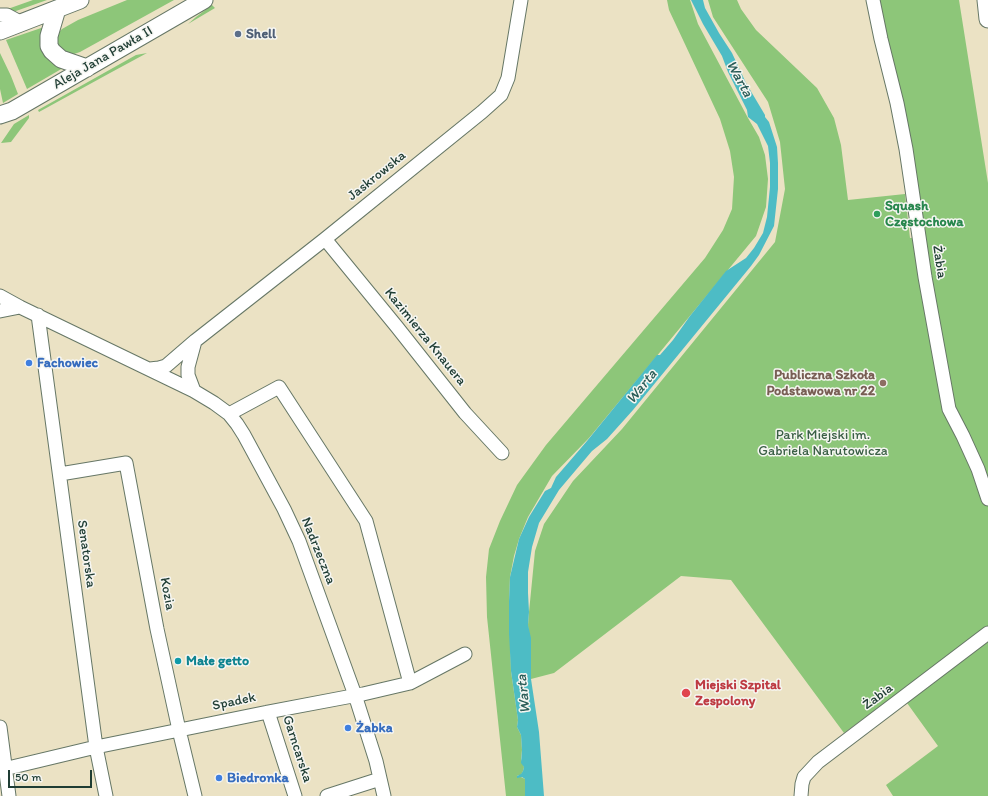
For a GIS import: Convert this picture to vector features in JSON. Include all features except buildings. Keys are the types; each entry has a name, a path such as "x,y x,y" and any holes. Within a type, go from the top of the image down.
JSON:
{"main road":[{"path":"0,31 80,0"},
{"name":"Aleja Jana Pawła II","path":"0,115 12,111 204,0"},
{"path":"986,0 988,19"},
{"path":"57,9 49,36 49,46 61,59 87,68"}],"street":[{"name":"Jaskrowska","path":"150,369 166,366 195,341 325,239 482,112 501,95 508,78 520,0"},
{"name":"Żabia","path":"873,0 906,149 925,277 949,409 978,470 988,499"},
{"path":"0,16 7,16 20,22"},
{"name":"Kazimierza Knauera","path":"325,239 465,413 502,453"},
{"name":"Nadrzeczna","path":"0,296 38,316 194,391 229,414 244,435 284,509 299,541 355,694 384,796"},
{"path":"0,311 20,307"},
{"name":"Senatorska","path":"38,316 96,747 106,796"},
{"path":"194,391 188,375 188,368 195,341"},
{"path":"229,414 279,387 366,520 410,683"},
{"name":"Kozia","path":"60,474 126,463 147,579 179,730 195,796"},
{"name":"Żabia","path":"801,796 804,777 818,762 988,633"},
{"name":"Spadek","path":"3,769 96,747 410,683 465,654"},
{"name":"Garncarska","path":"268,712 295,796"},
{"path":"0,727 3,769 9,796"},
{"path":"327,796 380,779"}],"green space":[{"path":"33,0 47,0 16,11 2,11"},
{"path":"127,0 174,0 80,52 74,54 63,51 56,43 58,33 62,29 78,20"},
{"path":"667,0 690,0 698,24 759,137 765,155 768,179 766,207 756,236 589,438 552,476 528,517 514,556 510,577 509,601 511,671 518,720 517,727 521,735 521,759 524,767 521,775 517,775 525,779 525,796 506,796 487,617 486,577 489,549 517,485 546,445 705,258 723,230 732,209 734,177 730,151 720,119 669,10"},
{"name":"Park Miejski im. Gabriela Narutowicza","path":"708,0 737,0 741,9 756,30 817,88 834,118 841,145 848,200 905,194 910,238 924,237 877,0 959,0 988,183 988,796 893,796 886,785 938,746 907,703 898,693 844,733 731,580 681,576 554,673 531,679 528,625 529,612 535,551 544,524 573,481 622,429 775,242 785,189 780,142 768,102 713,17"},
{"path":"212,5 215,8 188,24 196,17"},
{"path":"44,27 63,68 27,89 6,40"},
{"path":"0,53 18,94 3,103 0,89"},
{"path":"147,53 39,112 38,110 136,55"},
{"path":"29,115 29,118 11,142 1,143 14,124"}],"water":[{"name":"Warta","path":"691,0 703,0 705,8 732,53 746,83 769,122 777,147 778,163 778,189 774,226 759,255 751,266 633,410 607,439 592,451 559,490 539,523 532,547 528,572 528,625 531,638 531,679 539,732 544,796 525,796 525,779 522,777 517,778 517,776 523,771 524,767 521,763 521,735 517,727 518,720 511,671 509,633 510,577 519,539 529,517 545,491 551,488 556,477 657,355 660,355 673,340 726,271 746,258 763,233 767,217 770,187 768,146 757,124 748,117 747,110 728,72 722,56"}],"place":[{"name":"Shell","path":"238,34"},
{"name":"Squash Częstochowa","path":"877,214"},
{"name":"Fachowiec","path":"29,363"},
{"name":"Publiczna Szkoła Podstawowa nr 22","path":"883,383"},
{"name":"Małe getto","path":"178,661"},
{"name":"Miejski Szpital Zespolony","path":"686,693"},
{"name":"Żabka","path":"348,728"},
{"name":"Biedronka","path":"219,778"}]}
